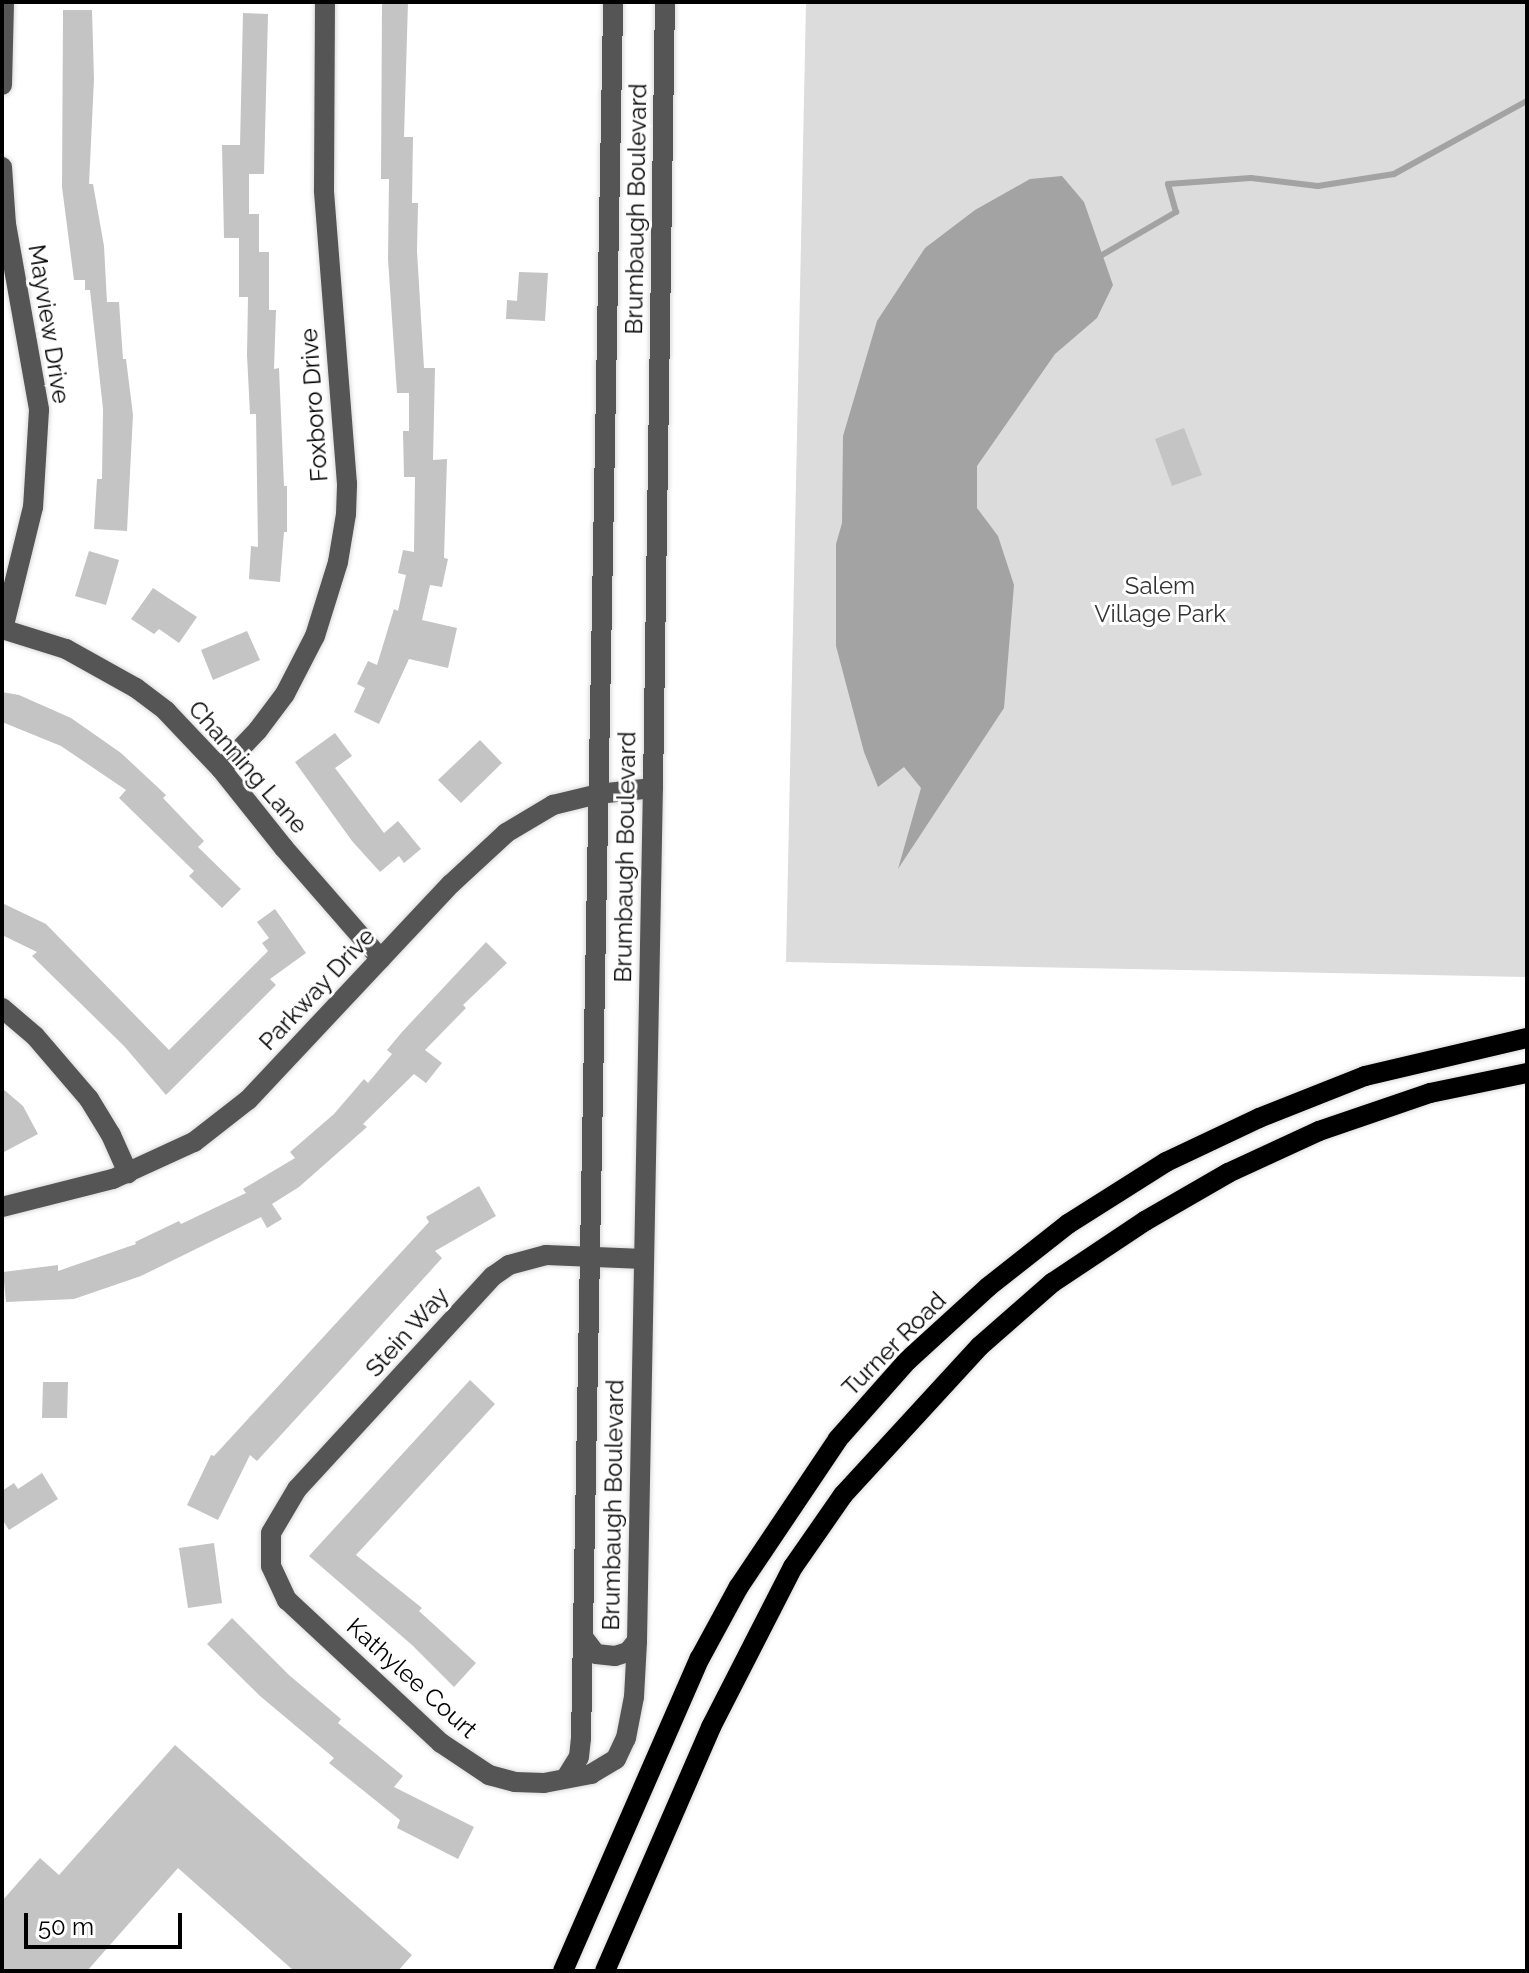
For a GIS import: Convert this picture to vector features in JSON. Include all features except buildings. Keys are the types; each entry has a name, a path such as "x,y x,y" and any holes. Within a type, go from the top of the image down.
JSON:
{"main road":[{"name":"Turner Road","path":"563,1971 700,1658 738,1588 838,1439 907,1361 988,1287 1068,1224 1166,1162 1259,1118 1365,1076 1527,1038"},
{"path":"605,1971 711,1727 793,1567 843,1495 980,1346 1052,1283 1145,1221 1228,1173 1319,1131 1430,1093 1527,1073"}],"street":[{"path":"2,85 4,2"},
{"name":"Foxboro Drive","path":"221,769 258,730 285,694 315,636 338,562 346,514 347,484 324,190 325,2"},
{"name":"Brumbaugh Boulevard","path":"613,2 583,1637 596,1654 615,1656 628,1652 637,1641 665,2"},
{"name":"Mayview Drive","path":"2,167 6,224 39,410 33,507 3,629"},
{"name":"Channing Lane","path":"3,629 66,649 136,688 179,723 381,959"},
{"name":"Parkway Drive","path":"2,1207 81,1190 128,1173 161,1160 225,1120 248,1100 506,833 553,805 598,794 653,788"},
{"path":"2,1008 45,1046 89,1099 111,1135 128,1173"},
{"name":"Stein Way","path":"269,1546 277,1518 297,1489 493,1276 527,1258 589,1255 644,1259"},
{"name":"Kathylee Court","path":"269,1546 271,1566 287,1600 441,1743 489,1775 515,1782 544,1783 567,1776 591,1774 616,1759 629,1724 637,1641"},
{"path":"567,1776 579,1757 583,1637"}],"green space":[{"name":"Salem Village Park","path":"806,2 1527,2 1527,977 786,962"}],"shaded area":[{"path":"1062,176 1084,202 1113,285 1097,318 1055,354 977,466 977,508 998,536 1014,585 1004,708 898,869 921,788 904,767 878,787 864,752 836,646 836,544 842,523 843,436 877,321 925,248 975,210 1030,179"}],"waterway":[{"path":"1102,255 1176,212 1168,184 1251,178 1318,186 1394,174 1527,101"}]}
